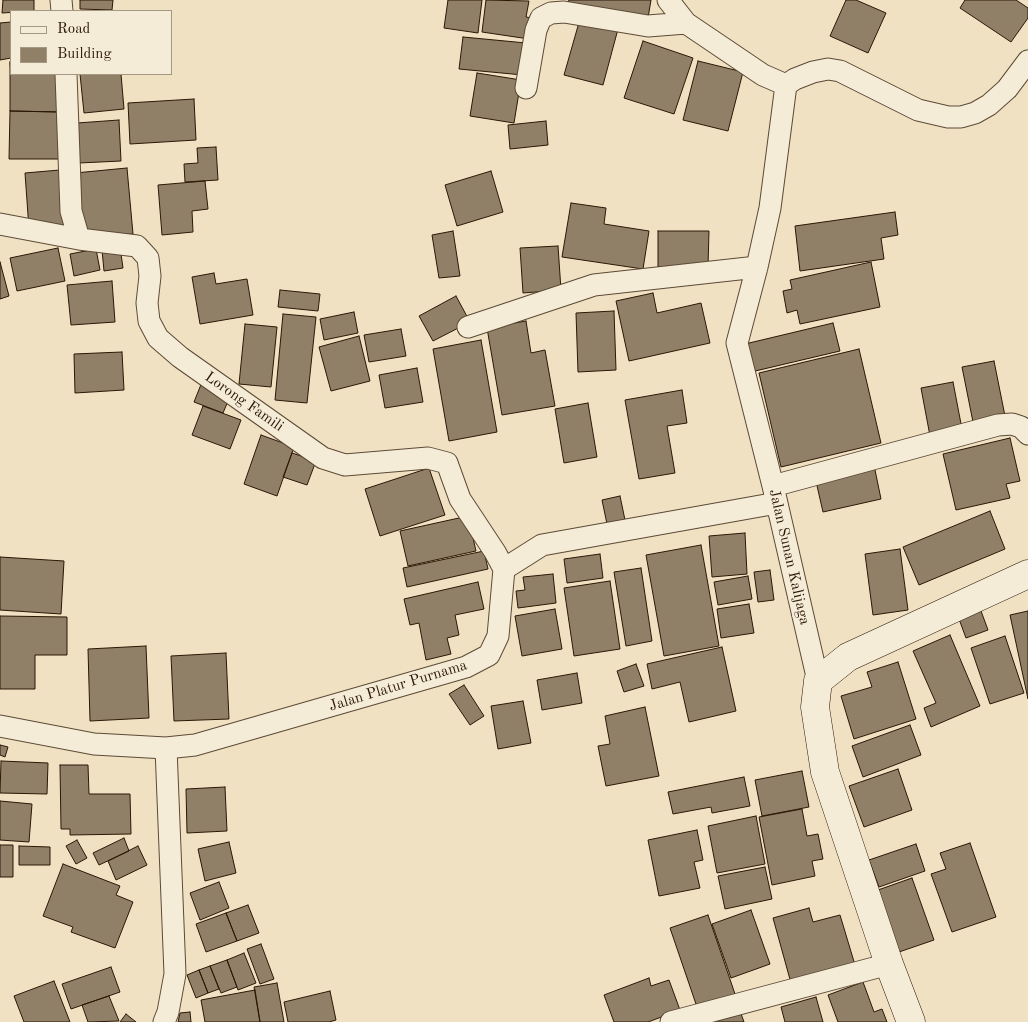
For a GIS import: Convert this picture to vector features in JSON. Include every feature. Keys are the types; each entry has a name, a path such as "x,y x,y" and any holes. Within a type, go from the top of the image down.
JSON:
{"street":[{"path":"668,0 686,23 763,75 786,85 795,79 813,72 828,69 840,71 918,110 948,117 961,117 975,113 989,105 1007,89 1028,61"},
{"path":"526,88 536,30 541,18 551,13 564,12 648,26 686,23"},
{"path":"66,75 71,211 79,239"},
{"name":"Jalan Sunan Kalijaga","path":"786,85 770,208 737,343 775,495 818,682 815,707 825,772 889,964 911,1022"},
{"name":"Lorong Famili","path":"0,224 79,239 137,246 148,258 150,276 149,320 158,338 180,357 323,458 345,464 428,458 447,463 460,499 504,569"},
{"path":"468,327 594,285 757,267"},
{"path":"504,569 542,545 775,495 998,425 1012,424 1021,427 1028,434"},
{"name":"Jalan Platur Purnama","path":"0,726 94,744 166,748 195,745 466,667 489,655 498,636 504,569"},
{"path":"818,682 848,658 1028,574"},
{"path":"164,1022 168,1012 175,974 166,748"},
{"path":"671,1022 889,964"}],"building":[{"path":"3,0 34,0 34,10 10,10 10,12 2,13"},
{"path":"80,0 113,0 112,10 80,9"},
{"path":"448,0 482,0 478,33 444,28"},
{"path":"486,0 529,1 526,17 532,18 529,39 482,32"},
{"path":"569,0 651,0 648,18 568,3"},
{"path":"846,0 856,0 886,13 868,53 830,36"},
{"path":"965,0 1016,0 1028,8 1028,18 1011,42 960,8"},
{"path":"580,19 618,29 603,85 564,75"},
{"path":"10,22 10,58 0,60 0,23"},
{"path":"463,37 526,43 523,75 459,69"},
{"path":"643,41 693,58 674,114 624,98"},
{"path":"698,61 743,72 728,131 683,120"},
{"path":"477,73 521,80 514,123 470,116"},
{"path":"10,75 60,75 60,112 10,111"},
{"path":"80,75 121,75 124,109 84,113"},
{"path":"194,99 196,140 130,144 128,103"},
{"path":"10,111 60,112 59,159 9,159"},
{"path":"119,120 121,161 79,163 77,123"},
{"path":"546,121 548,145 510,149 508,125"},
{"path":"216,147 218,180 185,182 184,164 198,163 197,148"},
{"path":"127,168 133,234 82,239 75,173"},
{"path":"60,170 64,227 29,229 25,173"},
{"path":"491,171 503,212 457,226 445,185"},
{"path":"205,181 208,209 192,211 193,232 162,235 158,185"},
{"path":"571,203 606,208 604,224 649,231 643,269 562,257"},
{"path":"895,212 898,235 881,238 884,259 800,271 795,226"},
{"path":"453,231 460,276 439,278 432,235"},
{"path":"658,231 709,231 708,267 658,267"},
{"path":"558,246 561,290 523,293 520,248"},
{"path":"120,247 123,268 104,271 102,250"},
{"path":"58,248 65,281 17,291 10,258"},
{"path":"96,249 100,270 74,276 70,254"},
{"path":"0,262 9,296 0,299"},
{"path":"871,262 880,307 800,324 797,310 787,313 783,291 792,289 790,280"},
{"path":"214,273 216,284 247,279 253,315 200,324 192,277"},
{"path":"112,281 115,322 71,325 67,285"},
{"path":"280,290 320,294 318,311 278,307"},
{"path":"653,293 657,313 701,303 710,343 629,361 616,301"},
{"path":"456,296 470,322 433,341 419,316"},
{"path":"614,311 616,370 578,372 576,313"},
{"path":"354,312 358,333 324,340 320,319"},
{"path":"283,314 316,317 307,403 275,400"},
{"path":"526,321 531,353 545,350 555,406 502,415 487,328"},
{"path":"833,323 840,351 751,372 745,344"},
{"path":"245,324 277,327 271,387 239,384"},
{"path":"401,329 406,356 369,362 364,335"},
{"path":"359,336 370,381 331,391 319,347"},
{"path":"481,340 497,432 449,441 433,349"},
{"path":"859,349 881,443 781,467 759,373"},
{"path":"122,352 124,390 75,393 74,354"},
{"path":"994,361 1005,416 973,422 962,367"},
{"path":"417,368 423,402 385,408 379,375"},
{"path":"202,382 231,394 223,413 194,402"},
{"path":"953,382 962,429 930,436 921,388"},
{"path":"682,390 687,423 667,426 675,473 639,479 625,400"},
{"path":"588,403 597,457 564,463 555,409"},
{"path":"203,406 241,420 230,449 192,435"},
{"path":"261,435 294,447 277,496 244,484"},
{"path":"1010,438 1020,481 1006,484 1010,498 956,510 943,454"},
{"path":"292,453 316,461 307,485 283,477"},
{"path":"874,465 881,499 823,512 815,477"},
{"path":"429,468 445,515 380,536 365,489"},
{"path":"620,496 625,520 607,524 602,500"},
{"path":"990,511 1005,549 919,585 903,547"},
{"path":"468,516 476,551 408,566 400,531"},
{"path":"745,533 747,574 712,577 709,536"},
{"path":"701,545 719,646 664,656 646,555"},
{"path":"900,549 908,610 873,615 865,554"},
{"path":"484,551 488,569 407,587 403,568"},
{"path":"600,554 603,578 567,583 564,559"},
{"path":"0,557 64,561 61,614 0,610"},
{"path":"641,568 652,641 626,646 614,572"},
{"path":"770,570 774,600 758,602 754,572"},
{"path":"553,574 556,603 518,608 516,591 525,590 523,577"},
{"path":"748,576 752,599 718,605 714,582"},
{"path":"610,581 620,649 574,656 564,588"},
{"path":"478,582 484,609 455,615 459,635 447,638 451,654 426,660 419,623 410,625 404,599"},
{"path":"749,604 754,633 721,638 717,609"},
{"path":"555,609 562,649 522,656 515,616"},
{"path":"981,611 988,630 966,638 959,619"},
{"path":"1028,611 1028,699 1010,615"},
{"path":"0,616 67,617 67,655 35,655 35,689 0,689"},
{"path":"950,635 980,706 931,727 924,708 936,703 913,651"},
{"path":"1005,636 1024,693 990,704 971,648"},
{"path":"146,646 149,718 90,721 88,649"},
{"path":"722,647 736,711 689,722 680,682 652,689 647,664"},
{"path":"226,653 229,719 174,721 171,656"},
{"path":"898,662 916,719 854,739 841,696 872,687 867,672"},
{"path":"636,664 644,686 624,692 617,671"},
{"path":"577,673 582,703 542,710 537,680"},
{"path":"464,685 484,716 470,725 449,694"},
{"path":"523,701 531,743 498,749 491,706"},
{"path":"645,707 659,776 606,786 598,746 610,744 605,716"},
{"path":"910,725 921,755 863,777 852,746"},
{"path":"0,745 8,747 5,757 0,755"},
{"path":"1,761 48,763 47,794 0,793"},
{"path":"60,765 88,765 89,794 130,794 131,834 70,835 70,829 61,829"},
{"path":"898,769 912,810 864,827 849,786"},
{"path":"802,771 809,807 762,816 755,780"},
{"path":"744,777 750,806 712,813 711,807 673,814 668,792"},
{"path":"225,787 227,831 187,833 186,789"},
{"path":"0,801 32,804 29,842 0,840"},
{"path":"802,809 807,836 818,834 823,859 812,861 815,876 772,885 759,817"},
{"path":"756,816 765,864 717,873 708,826"},
{"path":"697,830 703,860 694,862 700,888 659,896 648,840"},
{"path":"124,838 129,851 99,865 93,853"},
{"path":"77,840 87,858 76,864 66,846"},
{"path":"229,842 236,873 205,881 198,849"},
{"path":"970,843 996,917 952,932 931,874 946,869 940,853"},
{"path":"916,844 925,871 879,887 869,860"},
{"path":"0,845 13,845 13,877 0,877"},
{"path":"19,846 50,847 50,865 19,865"},
{"path":"138,846 147,865 116,880 108,861"},
{"path":"63,864 120,886 116,895 133,902 115,948 71,932 73,927 43,916"},
{"path":"765,867 772,899 725,909 718,876"},
{"path":"912,878 934,940 899,952 878,890"},
{"path":"219,882 229,908 200,920 190,893"},
{"path":"248,905 259,933 237,941 226,913"},
{"path":"809,908 813,922 840,915 855,965 791,983 773,918"},
{"path":"751,910 770,964 731,978 712,924"},
{"path":"226,913 237,941 206,952 196,924"},
{"path":"708,915 735,994 697,1007 670,928"},
{"path":"261,944 274,979 260,984 247,949"},
{"path":"244,953 256,983 238,990 227,960"},
{"path":"227,960 237,987 221,993 210,966"},
{"path":"210,966 219,989 208,993 199,970"},
{"path":"111,967 120,992 71,1009 62,984"},
{"path":"199,970 208,993 196,998 187,975"},
{"path":"649,978 651,986 669,980 680,1010 648,1022 614,1022 604,995"},
{"path":"54,981 70,1022 24,1022 14,996"},
{"path":"863,982 874,1012 882,1009 887,1022 838,1022 828,995"},
{"path":"277,983 284,1022 260,1022 254,987"},
{"path":"255,990 260,1022 205,1022 201,1000"},
{"path":"330,991 336,1020 329,1022 288,1022 284,1002"},
{"path":"109,996 119,1021 88,1022 82,1005"},
{"path":"816,997 823,1022 785,1022 781,1007"},
{"path":"740,1011 744,1022 710,1022"},
{"path":"190,1012 191,1022 178,1022 180,1013"},
{"path":"126,1014 136,1022 120,1022"}]}
